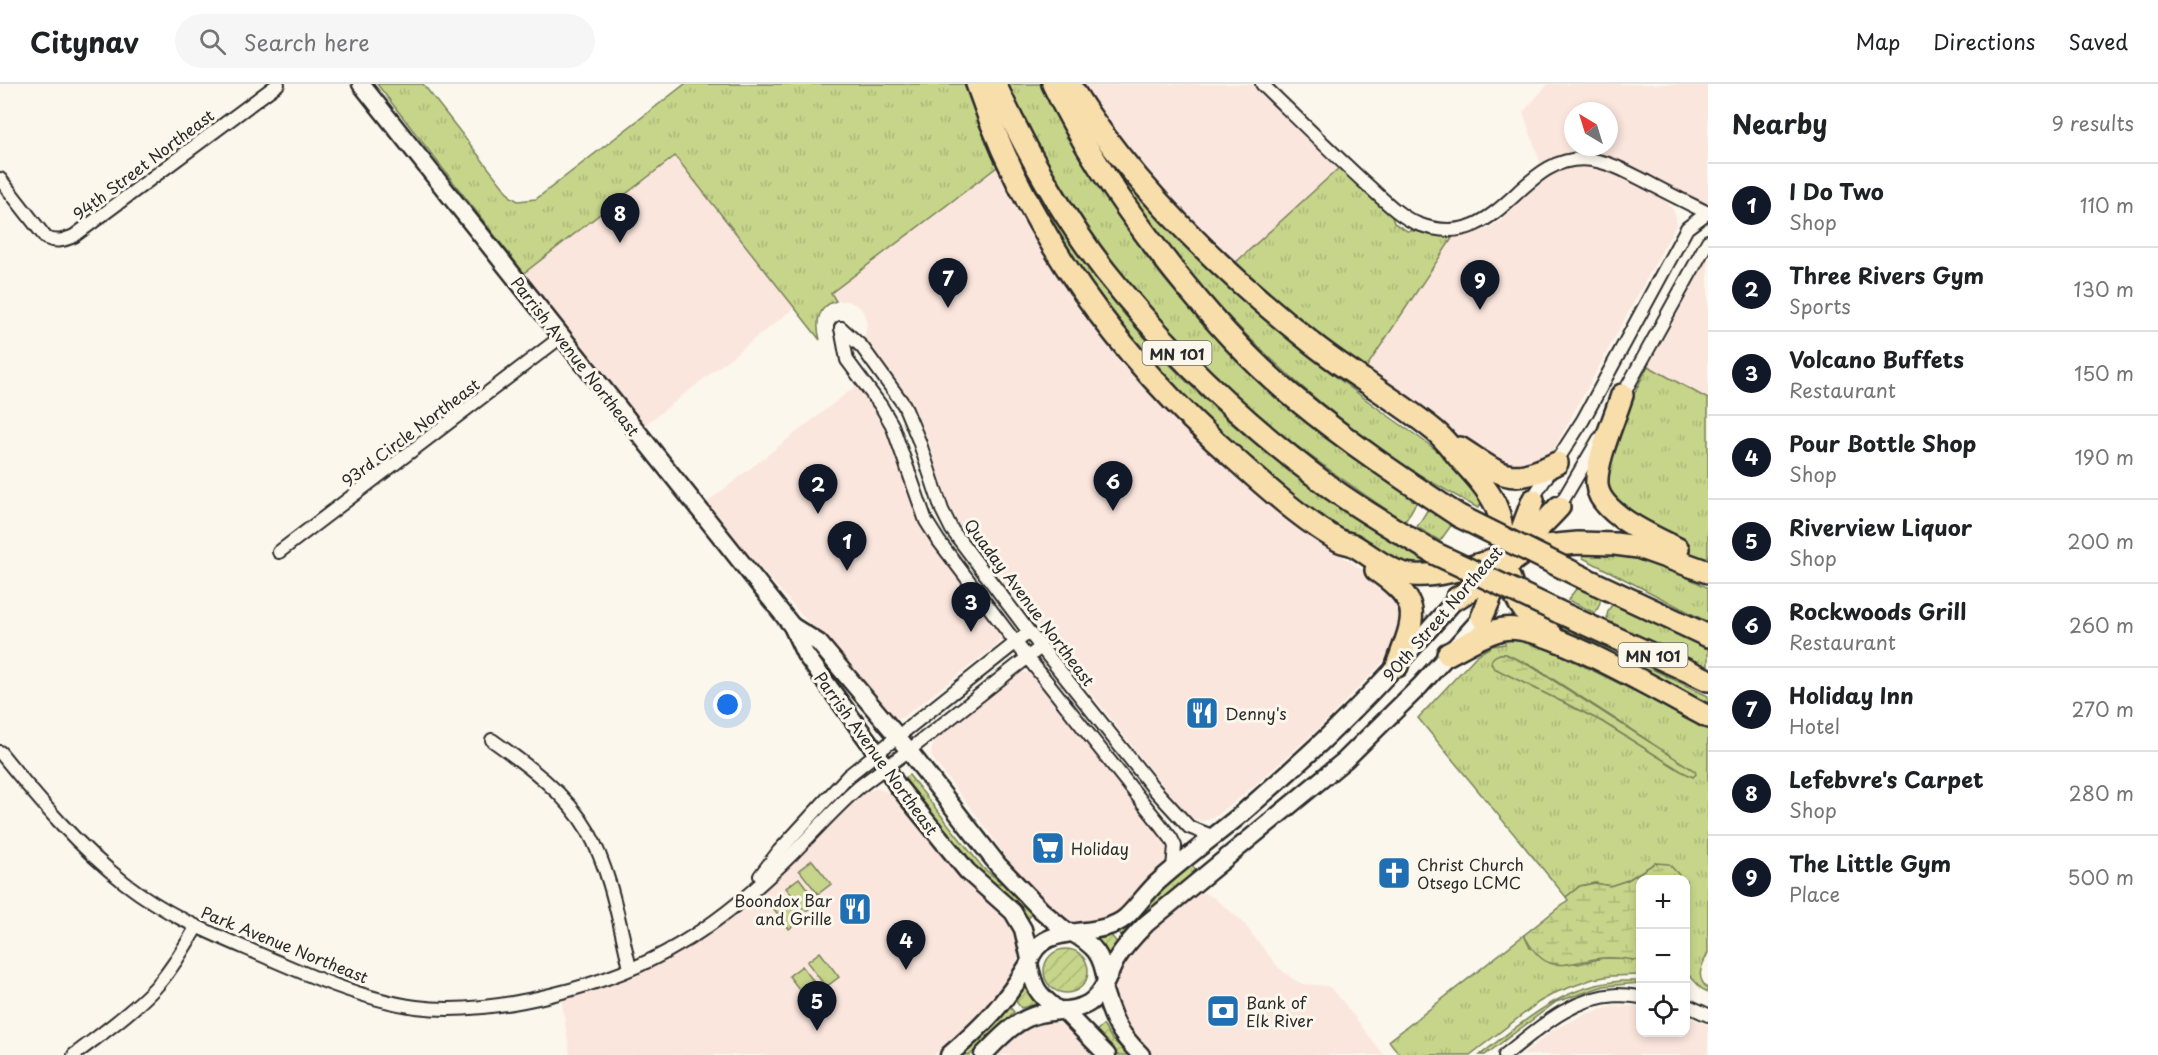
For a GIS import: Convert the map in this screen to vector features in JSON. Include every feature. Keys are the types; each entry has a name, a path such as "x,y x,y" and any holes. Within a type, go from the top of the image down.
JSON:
{"highway":[{"path":"977,84 1001,148 1038,222 1107,326 1132,357 1219,445 1347,549 1393,582 1410,602 1413,616 1397,666"},
{"name":"MN 101","path":"995,84 1016,130 1061,207 1104,270 1154,330 1209,386 1273,443 1328,486 1434,553 1708,680"},
{"name":"MN 101","path":"1053,84 1063,106 1107,180 1140,228 1194,297 1242,351 1294,398 1360,450 1459,516 1708,636"},
{"path":"1069,84 1088,116 1146,187 1216,260 1313,344 1436,432 1494,469 1511,477 1534,475 1557,463"},
{"path":"1622,395 1598,470 1597,486 1602,499 1611,510 1687,554 1708,571"},
{"path":"1436,432 1477,477 1494,503 1501,521 1513,591 1532,621 1572,646 1708,717"},
{"path":"1482,617 1533,500"},
{"path":"1457,598 1508,559 1559,507"},
{"path":"1341,542 1351,544 1394,570 1411,575 1431,576 1578,543 1615,544 1654,551 1708,571"},
{"path":"1448,654 1488,634 1507,629 1518,629 1572,646"}],"main road":[{"name":"Parrish Avenue Northeast","path":"361,84 792,626 805,654 897,785 967,871 1013,912 1023,929 1029,961"},
{"name":"90th Street Northeast","path":"1069,932 1100,930 1123,919 1157,882 1309,753 1397,666 1457,598"},
{"name":"90th Street Northeast","path":"1104,985 1116,960 1146,924 1345,760 1482,617"},
{"name":"Parrish Avenue Northeast","path":"792,626 819,643 898,736 998,865 1041,910 1069,932"},
{"path":"949,1055 994,1013 1014,988 1037,948 1045,941 1069,932 1093,946 1100,956 1104,985 1113,1019 1120,1033 1142,1055"},
{"path":"1029,961 1033,984 1038,994 1060,1010 1107,1055"},
{"path":"983,1055 1022,1020 1038,1014 1077,1008 1089,1003 1104,985"}],"street":[{"name":"94th Street Northeast","path":"0,179 46,238 53,241 64,240 74,236 278,84"},
{"path":"1262,84 1385,201 1416,223 1434,229 1469,228 1485,221 1544,170 1578,160 1597,161 1619,168 1707,213"},
{"path":"1707,213 1708,227"},
{"path":"1533,500 1583,420 1687,228 1707,213"},
{"path":"1559,507 1585,465 1708,241"},
{"name":"Quaday Avenue Northeast","path":"1173,868 1176,846 1171,838 1027,658 926,521 892,425 847,360 841,328 862,347 904,405 920,441 942,510 952,530 1029,632 1171,808 1189,827 1212,836"},
{"name":"93rd Circle Northeast","path":"279,552 561,337"},
{"name":"Park Avenue Northeast","path":"881,760 898,736 1029,632"},
{"name":"Park Avenue Northeast","path":"0,752 59,822 93,855 152,903 196,928 305,974 385,1001 416,1006 463,1009 519,1002 581,986 630,968 678,946 714,922 743,898 779,851 826,797 848,776 908,750 1041,647"},
{"path":"492,740 523,762 558,794 587,830 602,862 630,968"},
{"path":"74,1055 140,1003 155,988 169,971 196,928"},
{"path":"1505,1055 1557,1014 1575,1006 1598,998 1618,995 1636,997"},
{"path":"1690,1007 1708,1015"}],"shaded area":[{"path":"1076,84 1252,84 1340,167 1234,264 1152,184"},
{"path":"1548,84 1708,84 1708,207 1607,157 1600,156 1618,156 1618,102 1564,102 1565,156 1541,165 1523,112"},
{"path":"675,155 794,308 644,426 524,273"},
{"path":"1001,164 1147,386 1193,436 1270,506 1393,591 1400,603 1402,630 1391,654 1318,729 1261,780 1218,815 1203,821 1191,818 1183,811 964,532 951,511 937,473 932,450 914,407 864,340 867,324 863,311 848,301 837,301 831,293"},
{"path":"1584,166 1606,171 1664,199 1672,208 1676,217 1676,225 1554,449 1540,463 1504,470 1416,410 1364,371 1453,237 1470,235 1487,229 1499,222 1540,182 1552,174"},
{"path":"1708,255 1708,399 1648,366"},
{"path":"857,385 894,436 912,504 925,532 999,632 1000,639 996,646 902,718 891,718 705,504"},
{"path":"1025,672 1035,676 1170,848 1167,862 1113,918 1083,924 1073,923 1052,909 1017,875 989,832 932,758 931,751 937,736 1016,673"},
{"path":"877,788 893,794 950,863 1008,921 1017,943 1018,957 1015,969 1008,981 981,1013 934,1055 570,1055 561,997 667,957 838,812 868,791"},
{"path":"1204,893 1213,897 1241,920 1278,967 1293,979 1303,984 1328,986 1336,993 1384,1055 1150,1055 1127,1033 1115,1007 1113,989 1121,969 1155,927 1197,894"},
{"path":"1614,1006 1636,1006 1636,1037 1690,1037 1690,1018 1708,1025 1708,1055 1522,1055 1553,1030 1585,1014"},
{"path":"1052,1021 1076,1034 1095,1055 990,1055 1008,1036 1035,1023"}],"green space":[{"path":"377,84 423,84 511,197 518,201 536,199 685,84 968,84 1001,164 831,293 836,301 825,307 819,316 820,340 675,156 524,273"},
{"path":"1005,84 1040,84 1087,167 1136,241 1170,286 1225,346 1284,401 1347,452 1413,498 1416,503 1406,520 1402,520 1315,459 1259,416 1206,369 1154,315 1083,220 1042,153"},
{"path":"1111,155 1190,244 1253,307 1328,371 1452,463 1474,488 1482,503 1478,508 1421,476 1388,454 1346,423 1269,357 1232,320 1165,243 1106,159"},
{"path":"1023,166 1062,229 1104,289 1168,363 1203,397 1276,460 1315,489 1396,543 1438,567 1409,572 1320,519 1280,487 1177,391 1105,314 1018,169"},
{"path":"1340,167 1391,214 1394,223 1407,231 1453,237 1364,371 1234,264"},
{"path":"1648,366 1708,399 1708,562 1656,535 1605,493 1607,475 1620,427"},
{"path":"1428,509 1455,520 1440,541 1417,527"},
{"path":"1582,553 1620,554 1643,559 1666,567 1708,588 1708,622 1583,558"},
{"path":"1578,586 1594,592 1600,598 1595,613 1568,600"},
{"path":"1613,604 1708,646 1708,671 1609,624 1607,613"},
{"path":"1540,615 1708,696 1708,711 1562,637"},
{"path":"1505,639 1526,640 1708,727 1708,953 1701,967 1700,976 1708,992 1690,976 1690,875 1678,875 1655,863 1628,880 1610,886 1595,883 1580,886 1566,897 1418,718 1477,655 1492,646 1505,644","holes":["1500,654 1506,654 1534,667 1650,742 1681,771 1601,721 1494,668"]},
{"path":"1500,654 1506,654 1534,668 1695,771 1696,774 1693,777 1681,771 1601,721 1494,668 1491,664 1492,660"},
{"path":"909,775 983,868 1002,883 993,884 964,855 903,779"},
{"path":"812,860 831,884 818,894 799,870"},
{"path":"1190,863 1197,872 1145,914 1123,938 1118,932 1132,923"},
{"path":"1655,863 1669,864 1679,875 1636,875 1636,960 1608,958 1558,964 1549,963 1532,949 1524,935 1568,900 1566,897 1580,886 1595,883 1610,886 1628,880"},
{"path":"799,878 817,902 805,912 786,888"},
{"path":"1002,883 1034,913 1026,920 993,884"},
{"path":"783,895 802,919 789,929 771,905"},
{"path":"1111,935 1118,944 1110,955 1106,954 1095,939"},
{"path":"1524,935 1530,948 1578,964 1603,958 1636,960 1636,975 1593,979 1557,992 1539,1002 1470,1055 1400,1055 1389,1041"},
{"path":"1066,949 1075,950 1082,955 1087,962 1087,980 1082,987 1075,992 1066,993 1057,992 1050,987 1045,980 1044,971 1045,962 1050,955 1057,950"},
{"path":"820,952 839,977 826,987 807,962"},
{"path":"802,966 821,991 808,1001 789,976"},
{"path":"1636,981 1636,983 1604,986 1556,1002 1485,1055 1480,1055 1545,1007 1562,997 1600,984"},
{"path":"1022,988 1026,988 1036,1004 1021,1008 1014,999"},
{"path":"1008,1005 1014,1012 970,1055 957,1055"},
{"path":"1103,1025 1112,1039 1129,1055 1114,1055 1095,1032"}],"place":[{"name":"Lefebvre's Carpet","path":"620,243"},
{"name":"Holiday Inn","path":"948,308"},
{"name":"The Little Gym","path":"1480,310"},
{"name":"Rockwoods Grill","path":"1113,511"},
{"name":"Three Rivers Gym","path":"818,514"},
{"name":"I Do Two","path":"847,571"},
{"name":"Volcano Buffets","path":"971,632"},
{"name":"Denny's","path":"1202,713"},
{"name":"Holiday","path":"1048,848"},
{"name":"Christ Church Otsego LCMC","path":"1394,873"},
{"name":"Boondox Bar and Grille","path":"855,909"},
{"name":"Pour Bottle Shop","path":"906,970"},
{"name":"Bank of Elk River","path":"1223,1011"},
{"name":"Riverview Liquor","path":"817,1031"}]}
